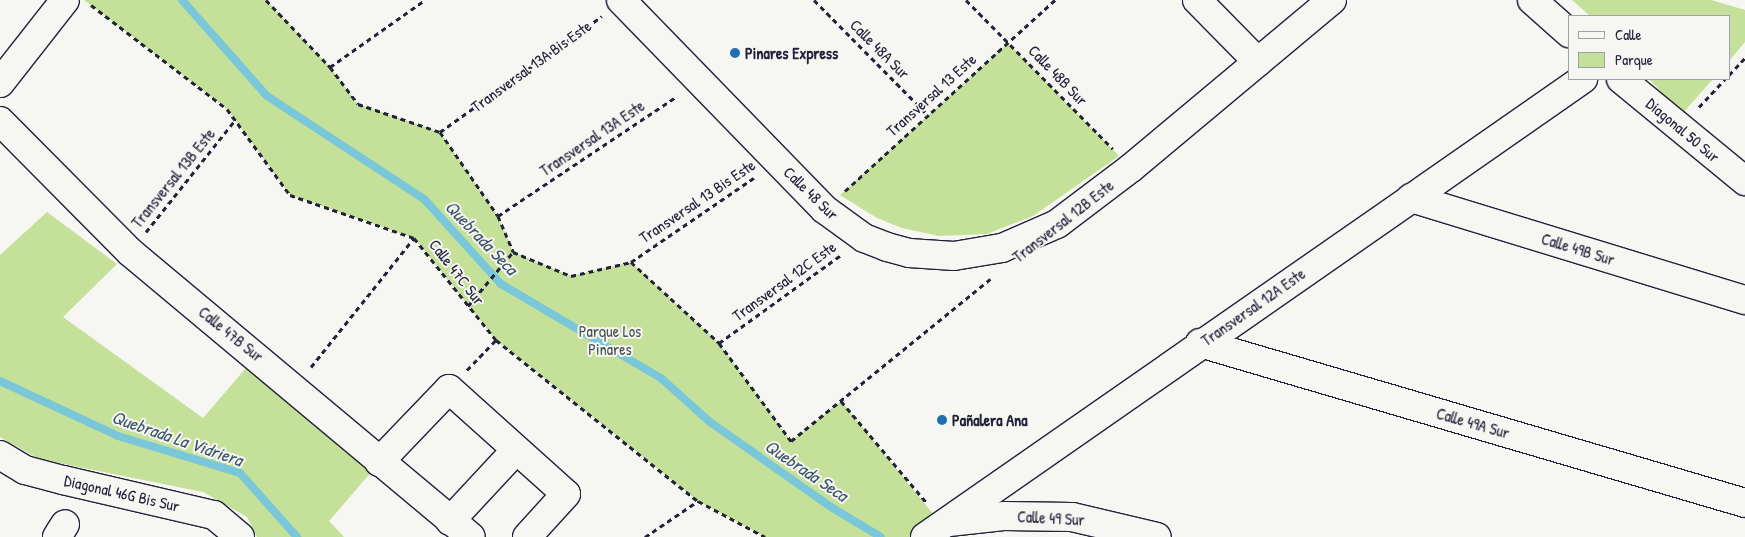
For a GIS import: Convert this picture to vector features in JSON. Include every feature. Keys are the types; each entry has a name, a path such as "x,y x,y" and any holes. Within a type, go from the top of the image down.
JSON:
{"street":[{"path":"0,83 65,0"},
{"path":"1197,0 1258,62"},
{"name":"Transversal 12B Este","path":"1057,224 1131,168 1332,0"},
{"path":"1532,0 1568,32"},
{"name":"Calle 48 Sur","path":"622,1 824,209 864,238 909,253 954,256 1002,248 1057,224"},
{"name":"Transversal 12A Este","path":"934,530 1582,80"},
{"name":"Diagonal 50 Sur","path":"1622,80 1745,181"},
{"name":"Calle 47B Sur","path":"0,121 130,252 295,387 379,462 460,529"},
{"name":"Calle 49B Sur","path":"1411,198 1745,300"},
{"name":"Calle 49A Sur","path":"1200,344 1745,503"},
{"path":"379,462 449,389 566,494 527,537"},
{"path":"460,529 516,450"},
{"name":"Diagonal 46G Bis Sur","path":"0,455 25,470 214,515 240,537"},
{"name":"Calle 49 Sur","path":"934,530 1004,516 1072,517 1157,537"}],"path":[{"name":"Calle 47C Sur","path":"84,0 227,109 290,195 414,238 496,340 698,501 765,537"},
{"path":"266,0 330,68 358,104 440,132 498,216 513,252 571,276 631,262 719,343 791,441 995,274"},
{"path":"330,68 425,0"},
{"name":"Calle 48A Sur","path":"814,0 928,115"},
{"name":"Calle 48B Sur","path":"966,0 1131,168"},
{"name":"Transversal 13 Este","path":"824,209 1055,0"},
{"name":"Transversal 13A Bis Este","path":"440,132 622,1"},
{"path":"1730,74 1745,58"},
{"path":"1680,128 1724,80"},
{"name":"Transversal 13A Este","path":"498,216 700,81"},
{"name":"Transversal 13B Este","path":"130,252 235,120"},
{"name":"Transversal 13 Bis Este","path":"631,262 778,162"},
{"path":"295,387 414,238"},
{"name":"Transversal 12C Este","path":"719,343 864,238"},
{"path":"468,306 513,252"},
{"path":"449,389 496,340"},
{"path":"841,401 934,530"},
{"path":"645,537 698,501"}],"green space":[{"name":"Parque Los Pinares","path":"84,0 266,0 330,67 358,104 440,132 498,216 513,252 571,276 631,262 719,343 791,441 841,401 952,537 765,537 698,501 496,340 414,238 290,195 227,109"},
{"path":"1572,0 1711,0 1745,10 1745,42 1730,60 1730,15 1589,15"},
{"path":"1008,43 1119,156 1033,216 987,234 939,236 902,228 877,218 840,195"},
{"path":"1650,80 1712,80 1682,114"},
{"path":"47,212 117,264 63,317 203,418 246,368 373,470 329,521 344,537 257,537 247,517 203,492 39,459 0,437 0,255"}],"waterway":[{"name":"Quebrada Seca","path":"182,0 267,96 424,199 501,284 662,379 710,422 831,507 881,537"},
{"name":"Quebrada La Vidriera","path":"0,381 118,436 240,473 297,537"}],"place":[{"name":"Pinares Express","path":"735,53"},
{"name":"Pañalera Ana","path":"942,420"}]}
